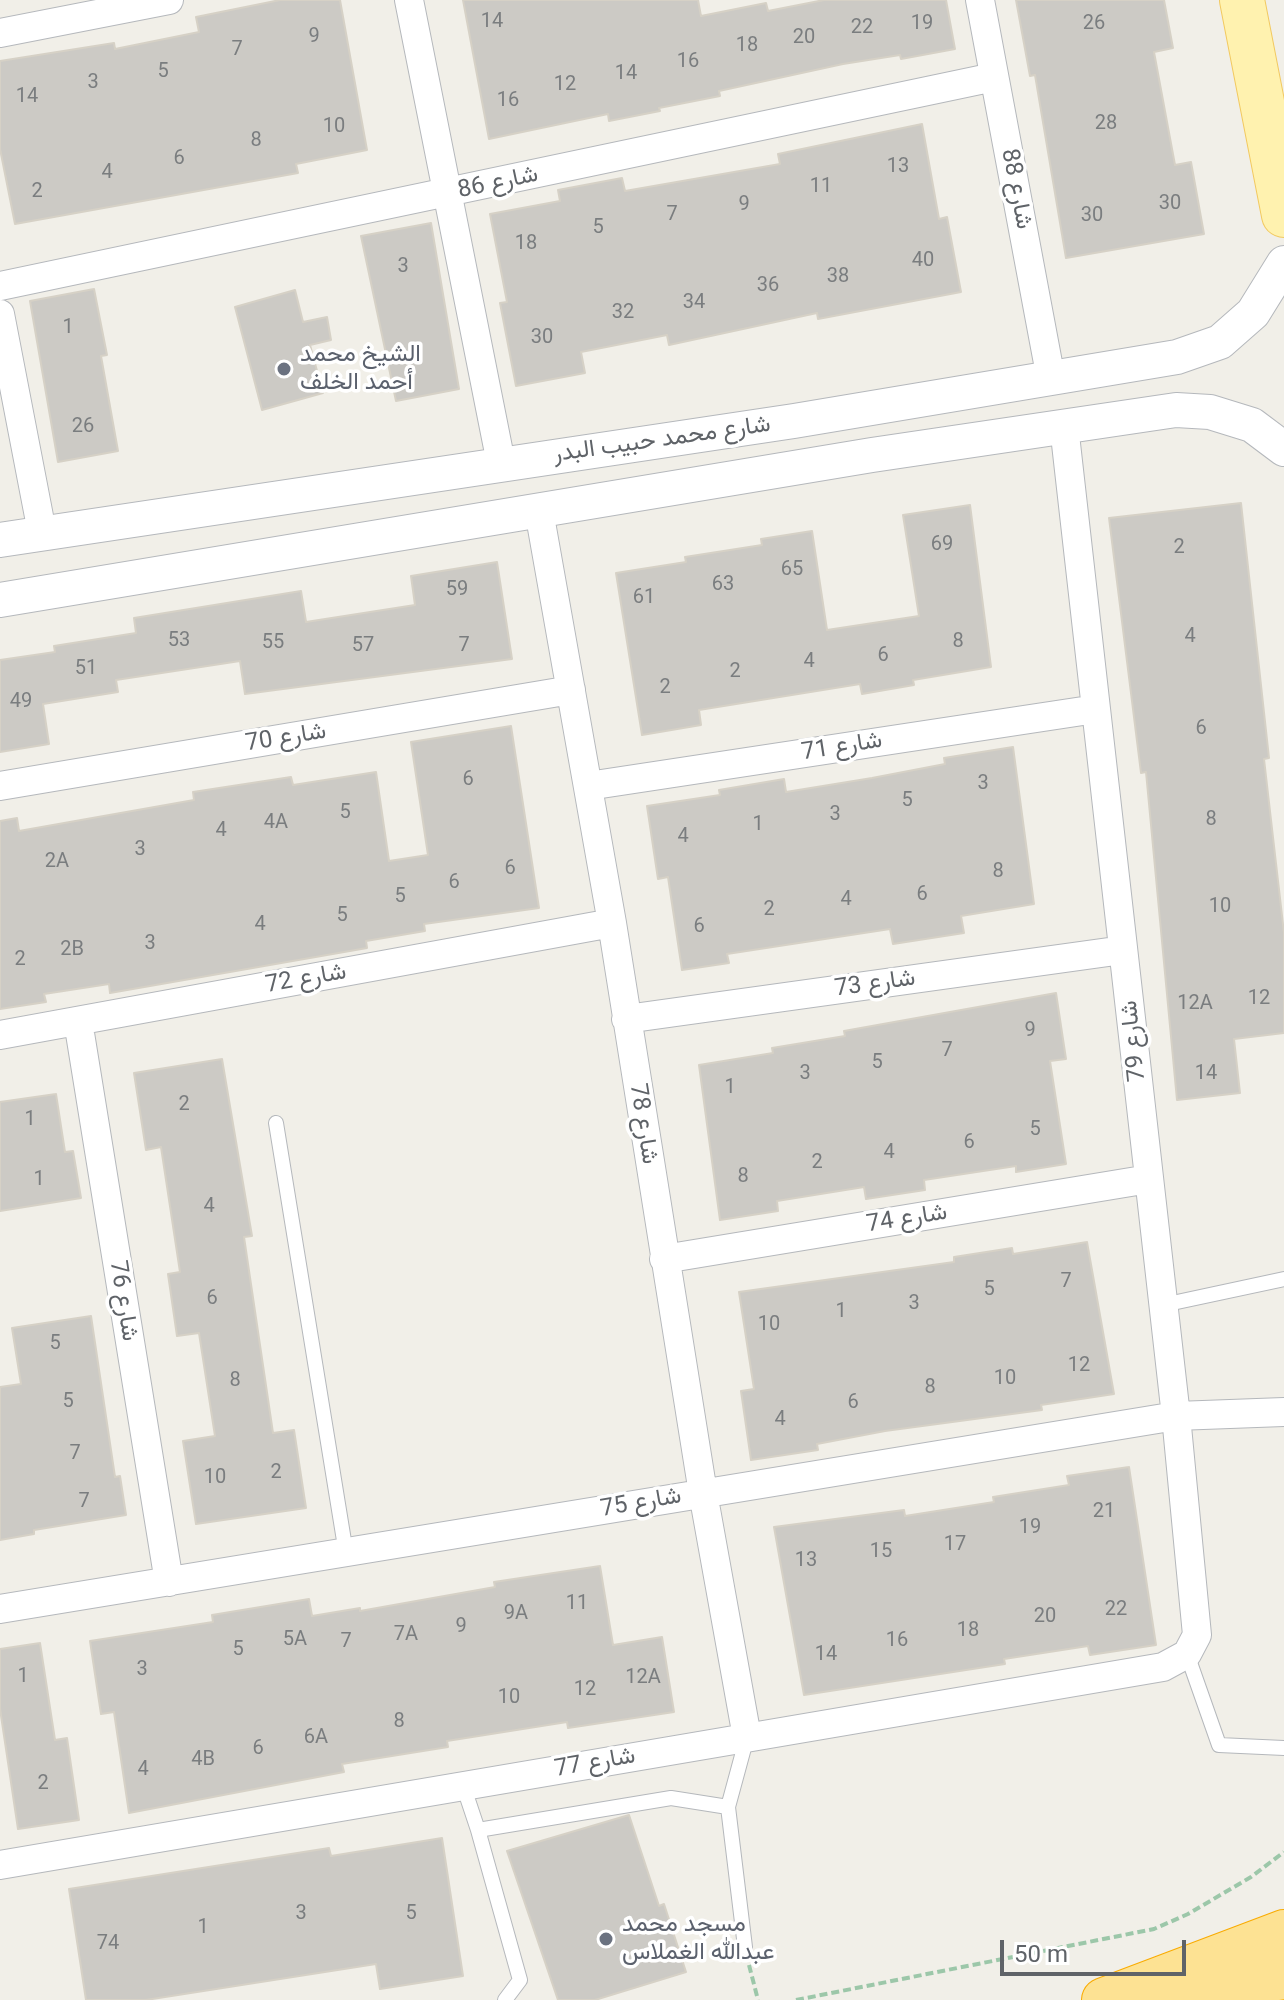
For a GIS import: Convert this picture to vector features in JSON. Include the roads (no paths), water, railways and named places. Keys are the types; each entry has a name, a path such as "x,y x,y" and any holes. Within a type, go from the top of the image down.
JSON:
{"highway":[{"path":"1104,2000 1284,1932"},
{"path":"1133,2000 1284,1977"}],"main road":[{"path":"1242,0 1284,215"}],"street":[{"path":"0,33 169,0"},
{"path":"409,0 501,463"},
{"name":"شارع 88","path":"980,0 1051,379"},
{"name":"شارع 86","path":"0,286 994,77"},
{"name":"شارع محمد حبيب البدر","path":"0,540 794,421 869,406 1177,357 1220,342 1253,313 1284,263"},
{"path":"0,314 42,532"},
{"path":"1176,410 1192,394 1192,372 1177,357"},
{"path":"869,406 857,422 858,441 872,455"},
{"name":"شارع محمد حبيب البدر","path":"0,600 872,455 1176,410 1210,412 1252,425 1284,449"},
{"path":"794,421 804,444 798,468"},
{"name":"شارع 79","path":"1064,426 1176,1416 1197,1635 1187,1654"},
{"path":"301,493 296,513 302,532 315,548"},
{"path":"234,561 251,544 252,521 236,503"},
{"name":"شارع 78","path":"539,511 612,923 664,1259 747,1737"},
{"name":"شارع 70","path":"0,786 571,690"},
{"name":"شارع 71","path":"588,786 1096,709"},
{"name":"شارع 72","path":"0,1035 612,923"},
{"name":"شارع 73","path":"626,1019 1123,950"},
{"name":"شارع 76","path":"78,1021 169,1582"},
{"name":"شارع 74","path":"664,1259 1149,1179"},
{"name":"شارع 75","path":"0,1609 1176,1416 1284,1412"},
{"name":"شارع 77","path":"0,1865 1163,1667 1187,1654"}],"lane":[{"path":"276,1123 346,1553"},
{"path":"1163,1305 1284,1279"},
{"path":"1187,1654 1219,1745 1284,1748"},
{"path":"745,1947 728,1807 747,1737"},
{"path":"463,1785 520,1980 505,2000"},
{"path":"478,1830 671,1798 728,1807"}],"place":[{"name":"الشيخ محمد أحمد الخلف","path":"284,369"},
{"name":"مسجد محمد عبدالله الغملاس","path":"606,1939"}]}
